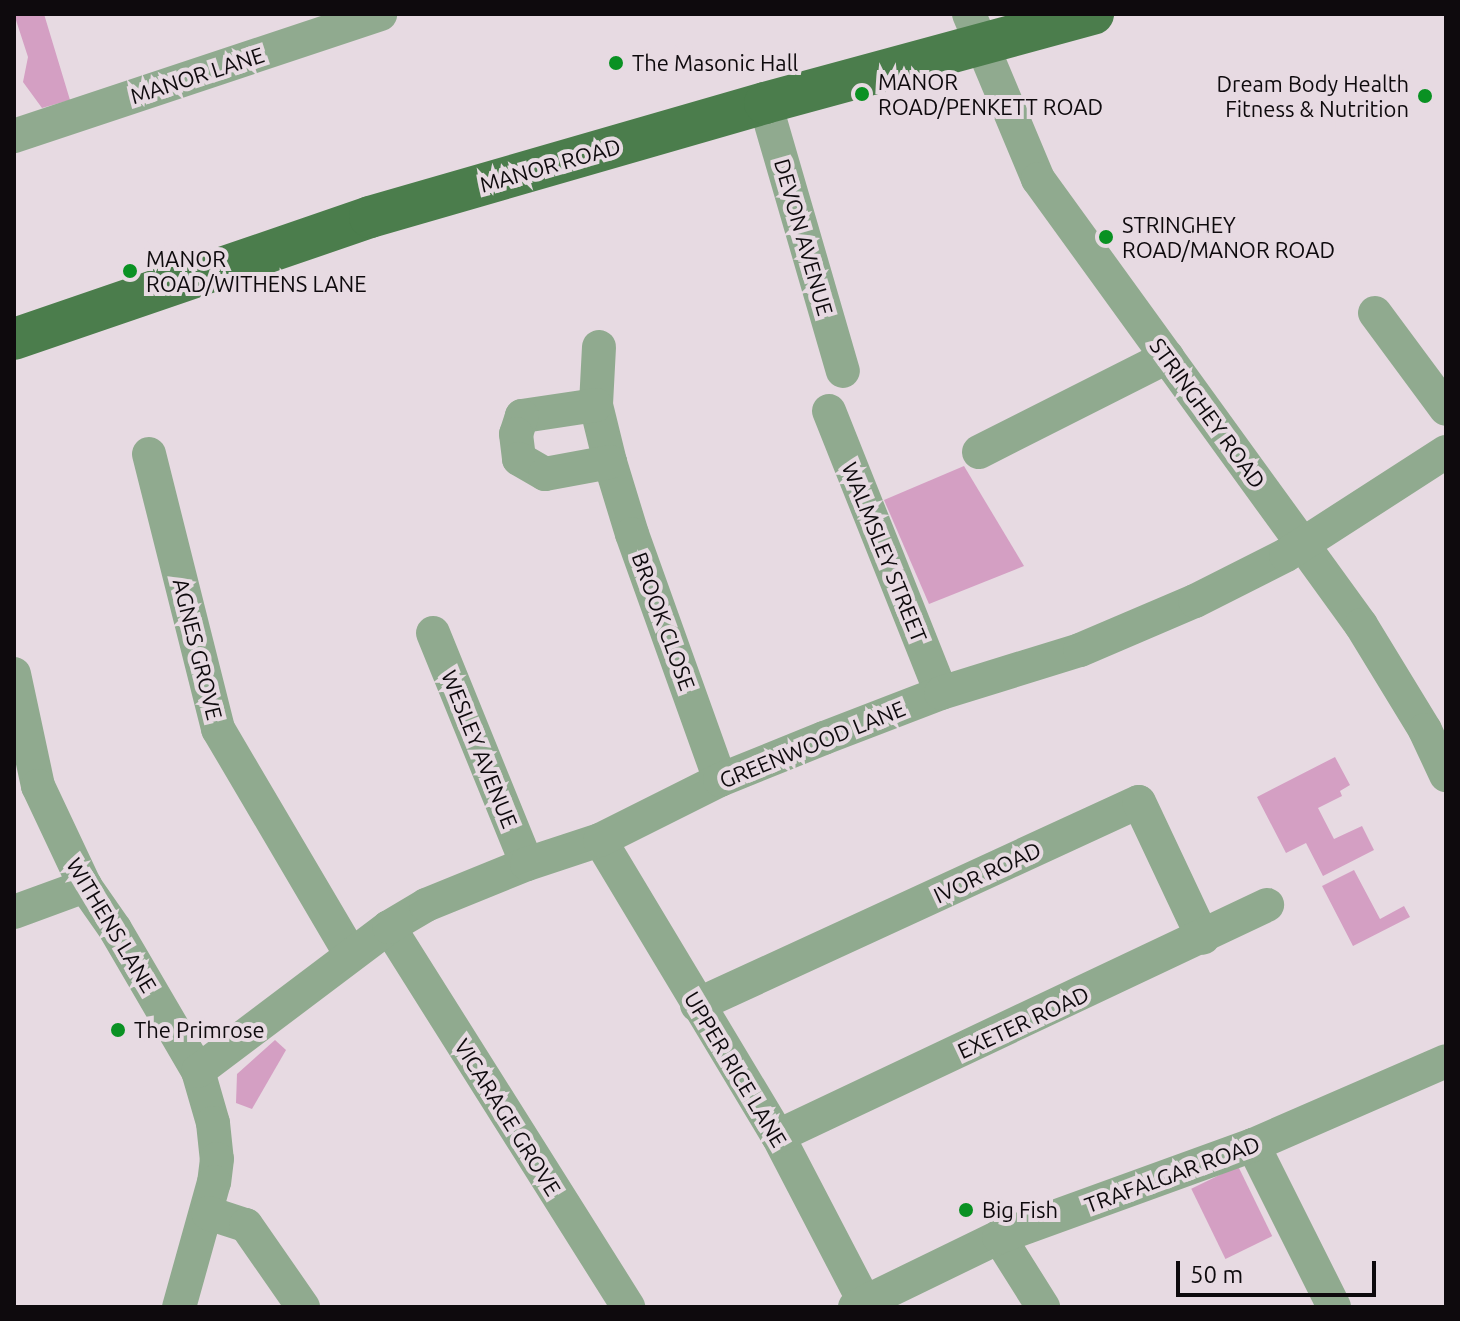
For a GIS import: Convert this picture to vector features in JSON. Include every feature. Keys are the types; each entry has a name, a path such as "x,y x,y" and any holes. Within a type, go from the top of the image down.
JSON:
{"main road":[{"name":"MANOR ROAD","path":"14,339 370,217 765,103 975,30 1093,14"}],"street":[{"name":"MANOR LANE","path":"14,136 380,14"},
{"name":"STRINGHEY ROAD","path":"975,30 1038,179 1361,625 1425,730 1446,775"},
{"name":"DEVON AVENUE","path":"765,103 843,371"},
{"path":"1375,313 1446,409"},
{"name":"BROOK CLOSE","path":"599,347 596,405 610,462 632,534 720,780"},
{"path":"979,452 1167,357"},
{"path":"596,405 522,416 516,434 519,459 545,474 610,462"},
{"name":"WALMSLEY STREET","path":"829,411 941,693"},
{"name":"GREENWOOD LANE","path":"198,1071 389,927 426,905 527,864 600,840 720,780 941,693 1080,650 1152,619 1233,582 1446,452"},
{"name":"AGNES GROVE","path":"149,454 218,729 351,955"},
{"name":"WESLEY AVENUE","path":"433,633 527,864"},
{"name":"WITHENS LANE","path":"14,674 38,786 85,886 115,929 198,1071 213,1123 217,1159 208,1213 179,1307"},
{"name":"IVOR ROAD","path":"697,1005 1139,802 1203,938"},
{"name":"UPPER RICE LANE","path":"600,840 778,1136 862,1305"},
{"path":"14,912 85,886"},
{"name":"EXETER ROAD","path":"778,1136 1203,938 1267,905"},
{"name":"VICARAGE GROVE","path":"389,927 628,1307"},
{"name":"TRAFALGAR ROAD","path":"862,1305 999,1237 1253,1145 1446,1061"},
{"path":"1253,1145 1334,1307"},
{"path":"208,1213 246,1225 303,1307"},
{"path":"999,1237 1043,1307"}],"shaded area":[{"path":"14,14 44,14 70,100 42,108 23,82 28,57"},
{"path":"964,466 1024,566 929,604 884,500"},
{"path":"1335,757 1350,785 1340,791 1342,796 1318,808 1334,839 1362,826 1374,850 1323,876 1306,843 1286,853 1257,797"},
{"path":"1354,870 1380,919 1404,906 1410,917 1353,946 1322,886"},
{"path":"275,1040 286,1050 252,1109 236,1103 237,1074"},
{"path":"1238,1166 1272,1236 1225,1259 1191,1189"}],"place":[{"name":"The Masonic Hall","path":"616,63"},
{"name":"MANOR ROAD/PENKETT ROAD","path":"862,94"},
{"name":"Dream Body Health Fitness & Nutrition","path":"1425,96"},
{"name":"STRINGHEY ROAD/MANOR ROAD","path":"1106,237"},
{"name":"MANOR ROAD/WITHENS LANE","path":"130,271"},
{"name":"The Primrose","path":"118,1030"},
{"name":"Big Fish","path":"966,1210"}]}
